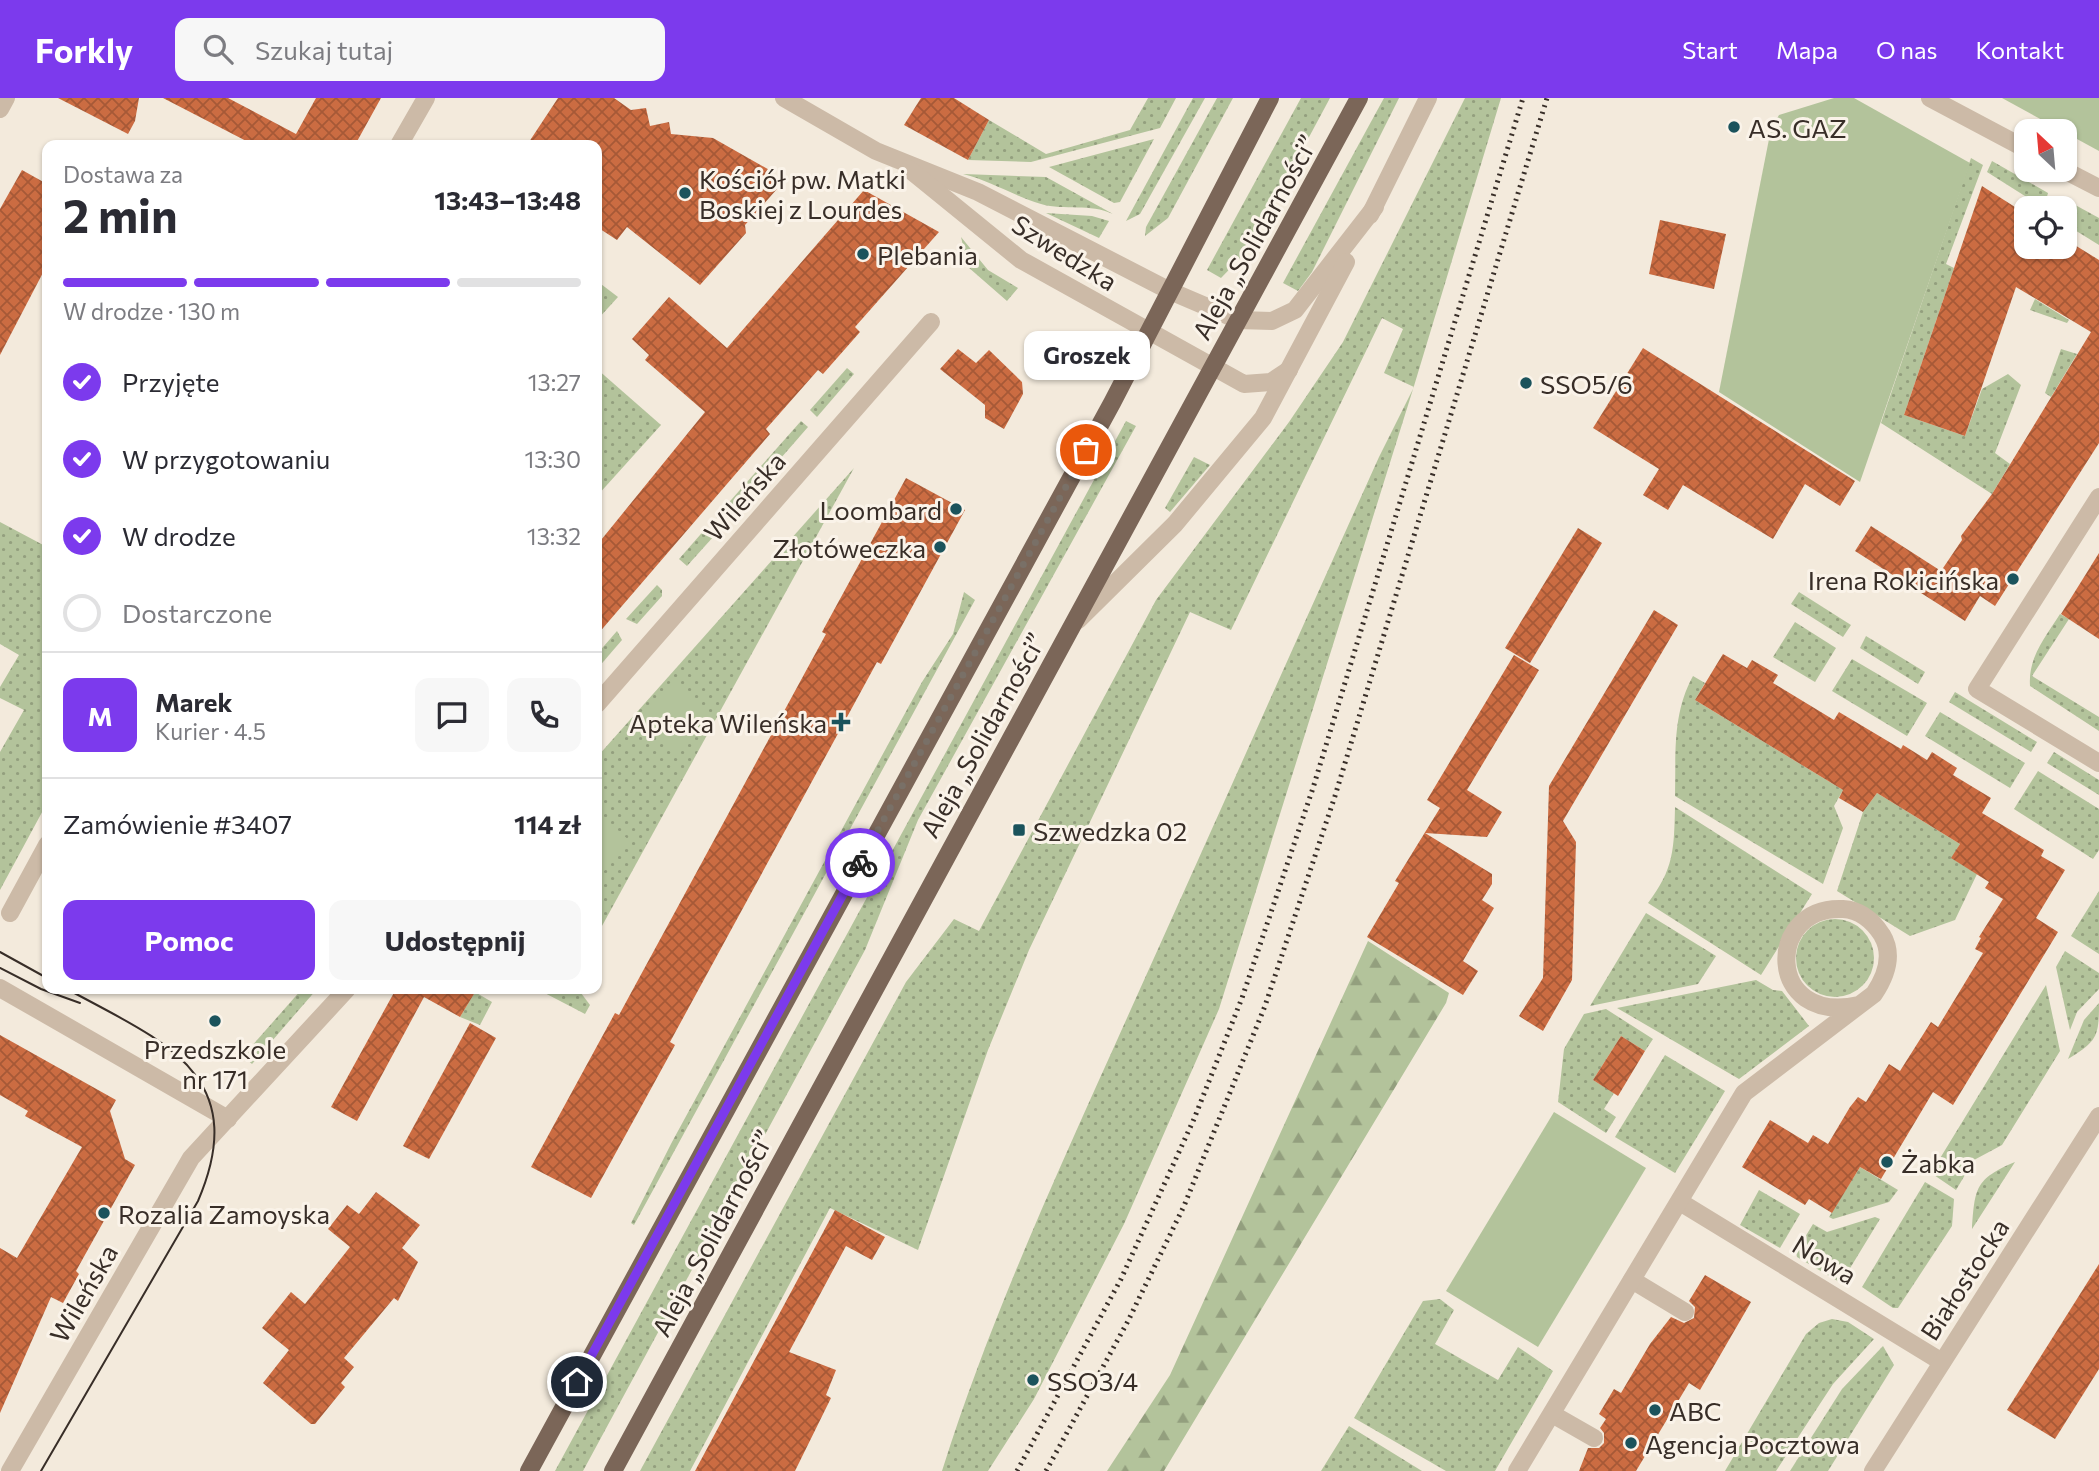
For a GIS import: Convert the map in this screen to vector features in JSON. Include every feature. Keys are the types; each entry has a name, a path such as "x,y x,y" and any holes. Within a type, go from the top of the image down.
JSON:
{"main road":[{"name":"Aleja „Solidarności”","path":"529,1471 1148,332 1270,98"},
{"name":"Aleja „Solidarności”","path":"612,1471 1070,628 1166,459 1359,98"}],"street":[{"path":"0,109 6,98"},
{"path":"402,140 426,98"},
{"name":"Szwedzka","path":"784,98 902,162 978,192 1170,291 1238,320"},
{"path":"1070,628 1175,524 1263,418 1375,207 1428,98"},
{"path":"1930,98 2014,143"},
{"name":"Szwedzka","path":"902,162 933,191 1021,260 1213,368 1244,384 1271,382 1289,370"},
{"path":"2077,177 2099,188"},
{"path":"1238,320 1272,321 1296,310 1375,207"},
{"name":"Wileńska","path":"602,698 931,322"},
{"path":"2099,497 1977,689 2099,763"},
{"path":"10,913 42,854"},
{"path":"1517,1471 1744,1093 1874,995 1887,971 1888,954 1883,936 1864,916 1848,909 1820,911 1805,919 1793,933 1787,949 1786,967 1792,984 1803,997 1818,1006 1836,1010 1859,1005"},
{"path":"0,988 228,1119"},
{"name":"Wileńska","path":"10,1471 191,1158 342,994"},
{"name":"Białostocka","path":"1873,1471 2099,1116"},
{"name":"Nowa","path":"1680,1202 1942,1362"},
{"path":"1633,1280 1685,1311"},
{"path":"1552,1414 1594,1438"}],"green space":[{"path":"1148,98 1176,98 1160,128 1031,162 968,160 989,120 1046,154 1130,130"},
{"path":"1193,98 1205,98 1140,214 1126,221"},
{"path":"1217,98 1233,98 1168,218 1145,236 1146,227"},
{"path":"1301,98 1330,98 1249,249 1221,278 1207,270"},
{"path":"1384,98 1399,98 1312,272 1298,291 1283,283"},
{"path":"1465,98 1501,98 1414,387 1384,373 1403,329 1382,318 1231,630 1190,612 1029,950 988,1050 918,1250 830,1208 690,1471 640,1471 906,982 954,919 979,931 1156,600 1289,422 1343,342"},
{"path":"1834,98 1854,98 1970,163 1860,482 1719,392 1771,129 1779,115"},
{"path":"2002,98 2099,98 2099,151 2077,139 2077,119 2040,119"},
{"path":"1154,139 1120,202 1114,203 1049,167"},
{"path":"1971,158 1983,165 1946,264 1954,268 1904,415 1965,436 1982,389 2008,374 2021,385 1995,453 2010,464 1992,494 1881,423"},
{"path":"1992,161 2014,174 2014,182 2029,182 2048,193 2047,196 2025,196 1987,172"},
{"path":"963,174 1046,177 1113,214 1095,209 1041,204"},
{"path":"2077,206 2099,218 2099,245 2077,231"},
{"path":"1046,213 1092,216 1109,221 1099,238"},
{"path":"961,237 988,270 1018,288 1007,301 968,267"},
{"path":"602,285 618,297 602,315"},
{"path":"2035,299 2069,320 2067,323 2030,310"},
{"path":"2061,349 2077,354 2051,397 2045,393"},
{"path":"847,368 854,374 817,417 810,410"},
{"path":"602,373 661,425 602,490"},
{"path":"1413,389 1219,1009 1124,1224 1034,1399 988,1471 942,1471 983,1353 1055,1180 1379,457"},
{"path":"801,421 808,427 725,522 716,517"},
{"path":"1126,421 1136,426 918,820 865,950 583,1471 555,1471"},
{"path":"1194,457 1210,465 1170,512 1165,508"},
{"path":"854,468 602,926 602,751"},
{"path":"0,522 42,544 42,812 0,890 0,752 24,710 0,698 0,687 19,655 0,644"},
{"path":"707,527 714,536 687,566 679,559"},
{"path":"657,585 662,590 662,596 637,624 626,619"},
{"path":"964,592 975,600 634,1225 631,1223 672,1142 922,682 953,634"},
{"path":"1799,592 1851,625 1843,637 1791,604"},
{"path":"2060,614 2069,619 2032,676 2099,717 2099,731 2030,686 2035,657"},
{"path":"1795,622 1836,648 1815,682 1773,657"},
{"path":"617,631 622,640 602,663 602,648"},
{"path":"1866,636 1925,672 1918,684 1860,648"},
{"path":"1852,659 1927,703 1907,736 1832,691"},
{"path":"1693,676 1705,683 1695,700 1843,790 1834,806 1843,828 1823,884 1675,796 1678,720 1686,690"},
{"path":"671,682 710,717 676,754 637,719"},
{"path":"1955,692 2037,742 2031,752 1949,702"},
{"path":"1940,712 2025,763 2010,788 1925,736"},
{"path":"2054,752 2099,780 2099,795 2047,763"},
{"path":"2038,771 2099,809 2099,850 2093,859 2014,809"},
{"path":"1877,793 1960,844 1952,858 1977,874 1955,920 1910,936 1837,891 1863,812"},
{"path":"1675,807 1812,894 1761,975 1648,903 1668,869 1674,835"},
{"path":"602,816 630,841 602,873"},
{"path":"2099,891 2099,954 2071,936"},
{"path":"1646,913 1716,956 1698,984 1590,1006"},
{"path":"1835,919 1850,922 1863,930 1871,943 1874,958 1871,973 1863,986 1850,994 1835,997 1820,994 1807,986 1799,973 1796,958 1799,943 1807,930 1820,922"},
{"path":"1368,941 1449,993 1446,1003 1164,1471 1107,1471 1170,1375"},
{"path":"2065,951 2099,973 2099,989 2077,1012 2070,1030 2056,967"},
{"path":"1756,980 1773,990 1782,991 1809,1026 1739,1079 1617,1008"},
{"path":"2046,985 2060,1051 2002,1145 1974,1160 1956,1190 1931,1173"},
{"path":"298,994 313,994 252,1064 243,1056"},
{"path":"474,994 492,1002 480,1025 460,1017"},
{"path":"547,994 582,994 590,1005 585,1014"},
{"path":"2099,1003 2094,1037 2068,1059 2084,1020"},
{"path":"1606,1009 1653,1039 1645,1051 1621,1036 1593,1080 1614,1093 1604,1109 1616,1117 1606,1133 1558,1102 1564,1049 1584,1014"},
{"path":"1665,1055 1725,1091 1675,1173 1615,1137"},
{"path":"1554,1112 1646,1168 1538,1347 1446,1291"},
{"path":"2015,1162 1972,1229 1974,1204 1980,1186 1992,1174"},
{"path":"1860,1167 1898,1190 1889,1202 1833,1219 1829,1217"},
{"path":"1925,1182 1954,1199 1952,1226 1898,1308 1893,1308 1862,1287"},
{"path":"1759,1190 1800,1214 1780,1248 1740,1225"},
{"path":"1875,1217 1880,1219 1841,1283 1797,1257 1796,1252 1813,1224 1827,1232"},
{"path":"1440,1299 1454,1310 1435,1344 1498,1380 1518,1347 1553,1371 1495,1471 1446,1471 1354,1418 1423,1301"},
{"path":"1832,1319 1848,1322 1874,1339 1833,1384 1776,1471 1725,1471 1806,1334 1819,1323"},
{"path":"1883,1346 1894,1365 1828,1471 1790,1471 1842,1389"},
{"path":"1349,1426 1422,1471 1321,1471"}],"building":[{"path":"58,98 139,98 135,121 128,134"},
{"path":"163,98 228,98 296,134 316,98 381,98 358,140 244,140"},
{"name":"Kościół pw. Matki Boskiej z Lourdes","path":"558,98 614,98 631,110 646,108 650,126 669,122 671,134 713,138 773,172 777,189 745,225 746,233 700,285 627,227 617,240 602,230 602,140 530,140"},
{"path":"921,98 954,98 989,120 968,160 904,125"},
{"path":"22,170 42,181 42,275 0,355 0,209"},
{"path":"1982,186 2014,206 2014,259 2077,259 2077,246 2099,260 2099,443 1995,606 1980,596 1965,621 1855,551 1871,526 1941,571 1962,540 1961,536 1992,494 2091,332 2016,287 1965,436 1904,415"},
{"path":"864,190 939,232 855,327 860,332 823,374 818,370 766,429 770,434 602,629 602,539 705,412 645,360 649,355 632,339 669,297 727,348"},
{"path":"1660,220 1726,234 1714,289 1649,274"},
{"path":"1643,348 1855,481 1840,506 1805,484 1773,539 1683,485 1668,510 1643,495 1659,469 1593,428"},
{"path":"958,349 976,363 989,350 1022,382 1023,394 1004,429 985,418 985,405 940,369"},
{"path":"906,478 965,510 881,664 877,662 670,1042 675,1045 591,1198 531,1167 615,1013 619,1015 826,634 822,632"},
{"path":"1578,528 1602,543 1530,663 1505,648"},
{"path":"2099,553 2099,639 2061,614"},
{"path":"1654,610 1678,625 1563,821 1576,842 1572,980 1543,1031 1519,1016 1543,978 1549,786"},
{"path":"1723,654 1747,668 1752,660 1778,675 1773,683 1834,720 1839,712 1901,749 1903,745 1927,760 1932,752 1957,768 1953,775 1991,798 1982,813 2044,850 2041,856 2065,870 2036,918 2058,932 1953,1105 1933,1092 1881,1179 1860,1167 1832,1213 1809,1199 1805,1205 1742,1167 1770,1120 1808,1143 1813,1135 1828,1144 1850,1107 1858,1097 1866,1102 1889,1064 1900,1071 1931,1022 1938,1027 1983,953 1975,949 1981,938 1979,937 2003,899 1985,888 1989,882 1951,858 1960,844 1877,793 1863,812 1839,798 1843,790 1695,700"},
{"path":"1514,655 1539,670 1467,790 1502,812 1487,837 1425,833 1492,874 1492,884 1482,900 1494,908 1463,961 1478,971 1463,995 1367,937 1399,883 1395,881 1440,808 1427,800"},
{"path":"393,994 474,994 460,1017 424,997 357,1121 331,1107"},
{"path":"470,1023 496,1038 429,1159 403,1146"},
{"path":"0,1035 116,1100 110,1111 125,1159 135,1165 76,1271 79,1274 63,1303 51,1297 0,1413 0,1248 17,1258 82,1147 25,1116 28,1111 0,1095"},
{"path":"1621,1036 1645,1051 1618,1096 1593,1080"},
{"path":"376,1192 420,1225 402,1248 418,1262 398,1301 394,1298 344,1358 354,1367 341,1383 345,1387 315,1424 311,1424 263,1383 289,1350 262,1328 291,1292 305,1304 350,1247 328,1229 347,1205 359,1214"},
{"path":"835,1210 885,1237 872,1260 846,1246 789,1352 836,1370 826,1395 831,1398 795,1471 695,1471"},
{"path":"2099,1264 2099,1369 2055,1439 2007,1410"},
{"path":"1705,1275 1751,1302 1700,1390 1689,1383 1636,1471 1579,1471 1588,1448 1599,1448 1604,1443 1604,1433 1600,1428 1606,1419 1599,1414 1614,1389 1621,1393 1650,1344 1671,1317 1684,1323 1694,1318 1695,1307 1689,1301"}],"tram line":[{"path":"0,952 42,975"},
{"path":"0,968 42,989"},
{"path":"55,994 80,1003"},
{"path":"41,1471 198,1201 212,1157 214,1121 205,1091 188,1066 164,1045 76,994"}],"railway":[{"path":"1017,1471 1121,1279 1194,1119 1242,998 1313,788 1523,98"},
{"path":"1046,1471 1128,1321 1184,1206 1265,1006 1335,796 1547,98"}],"way so far":[{"path":"860,863 1086,450"}],"place":[{"name":"AS. GAZ","path":"1734,127"},
{"name":"Kościół pw. Matki Boskiej z Lourdes","path":"685,193"},
{"name":"Plebania","path":"863,254"},
{"name":"SSO5/6","path":"1526,383"},
{"name":"Groszek","path":"1086,450"},
{"name":"Loombard","path":"956,509"},
{"name":"Złotóweczka","path":"940,547"},
{"name":"Irena Rokicińska","path":"2013,579"},
{"name":"Apteka Wileńska","path":"841,722"},
{"name":"Szwedzka 02","path":"1019,830"},
{"name":"Przedszkole nr 171","path":"215,1021"},
{"name":"Żabka","path":"1887,1162"},
{"name":"Rozalia Zamoyska","path":"104,1213"},
{"name":"SSO3/4","path":"1033,1380"},
{"name":"ABC","path":"1655,1410"},
{"name":"Agencja Pocztowa","path":"1631,1443"}],"route":[{"path":"577,1382 860,863"}]}
